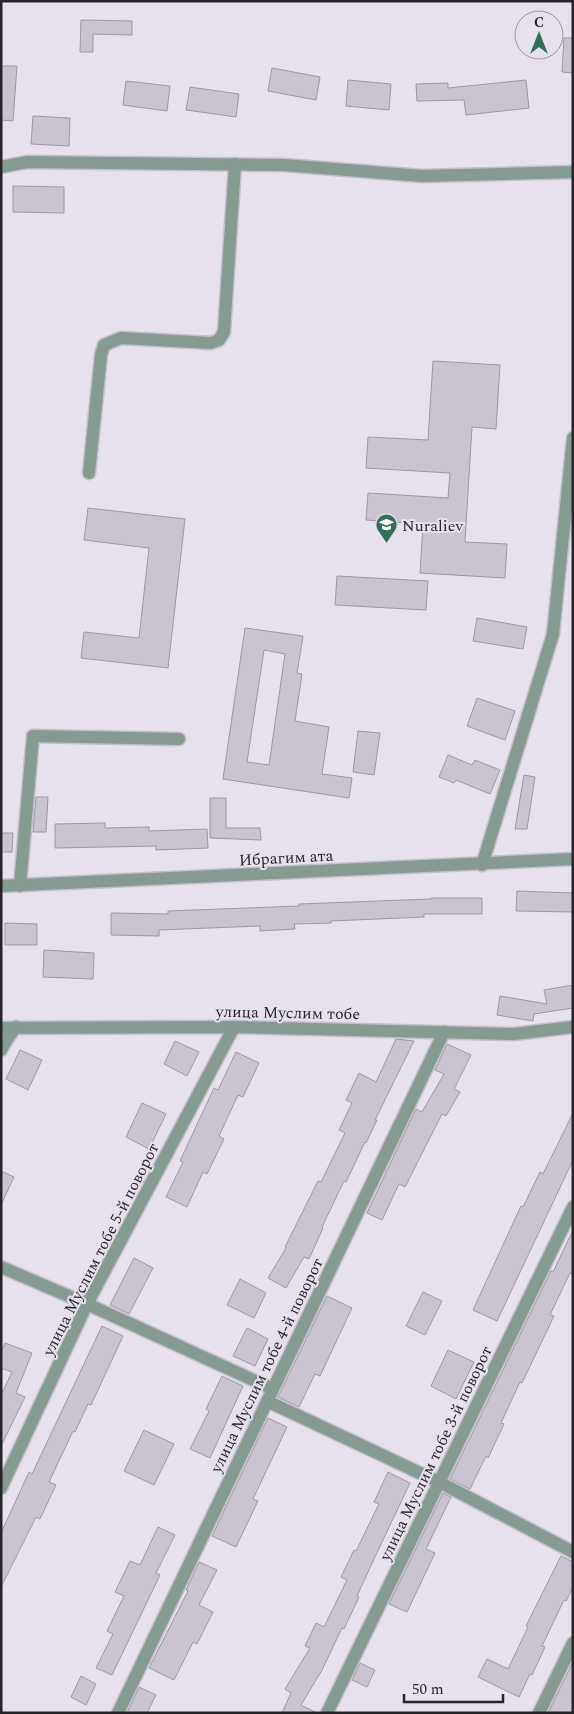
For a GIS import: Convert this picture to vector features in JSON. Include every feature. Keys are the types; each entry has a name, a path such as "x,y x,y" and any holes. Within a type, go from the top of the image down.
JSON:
{"street":[{"path":"1,167 27,162 284,164 422,176 573,172"},
{"path":"89,473 101,355 104,345 120,338 212,343 219,340 224,332 235,164"},
{"path":"482,864 553,634 569,508 573,438"},
{"path":"20,886 33,736 179,739"},
{"name":"Ибрагим ата","path":"1,886 573,859"},
{"path":"1,1050 16,1027"},
{"name":"улица Муслим тобе","path":"1,1028 234,1027 514,1034 573,1027"},
{"name":"улица Муслим тобе 5-й поворот","path":"1,1488 88,1304 234,1027"},
{"name":"улица Муслим тобе 4-й поворот","path":"118,1713 444,1032"},
{"name":"улица Муслим тобе 3-й поворот","path":"327,1713 573,1206"},
{"path":"1,1266 88,1304 270,1395 573,1552"},
{"path":"539,1713 573,1643"}],"building":[{"path":"81,20 132,21 132,35 93,34 93,52 80,52"},
{"path":"564,38 573,38 573,73 562,72"},
{"path":"1,66 17,66 13,121 1,120"},
{"path":"272,68 320,77 316,100 268,91"},
{"path":"348,80 391,84 389,110 346,106"},
{"path":"526,80 529,108 466,115 464,100 417,101 416,84 448,83 448,88"},
{"path":"126,81 170,86 167,111 123,105"},
{"path":"190,87 239,94 236,117 186,110"},
{"path":"33,116 70,118 69,146 31,144"},
{"path":"13,186 64,187 64,213 13,212"},
{"path":"433,361 500,365 496,429 472,427 465,542 507,544 505,578 420,573 423,524 366,520 368,493 448,498 450,473 366,468 368,437 428,440"},
{"path":"88,508 185,519 168,668 81,658 84,632 139,638 149,548 84,540"},
{"path":"337,576 428,581 426,610 335,605"},
{"path":"477,618 527,627 523,649 473,641"},
{"path":"245,628 303,636 297,673 302,674 295,721 329,727 322,774 352,778 349,798 223,779","holes":["264,650 285,654 269,765 247,762"]},
{"path":"477,698 515,711 505,740 467,726"},
{"path":"358,731 380,733 374,775 353,772"},
{"path":"448,755 472,765 475,760 500,770 490,794 456,780 454,783 439,777"},
{"path":"524,775 535,777 527,829 515,829"},
{"path":"36,797 48,797 46,832 33,832"},
{"path":"210,798 226,798 226,828 260,828 261,840 210,838"},
{"path":"105,823 105,828 149,827 149,831 207,829 208,848 156,850 156,846 55,848 55,824"},
{"path":"1,833 13,833 12,852 1,852"},
{"path":"517,891 573,893 573,912 516,911"},
{"path":"431,898 482,898 482,914 424,914 424,917 331,921 331,923 294,924 295,929 260,931 260,926 159,930 159,936 111,935 111,913 168,914 168,911"},
{"path":"5,923 37,924 37,945 5,945"},
{"path":"44,950 94,953 93,979 43,977"},
{"path":"573,985 573,1008 534,1014 533,1021 497,1015 500,996 547,1004 544,990"},
{"path":"396,1039 414,1041 375,1120 377,1120 366,1143 346,1182 344,1181 309,1259 304,1257 286,1288 268,1278 286,1248 318,1181 321,1182 345,1133 339,1130 352,1103 346,1100 359,1073 376,1082"},
{"path":"175,1041 199,1052 187,1076 164,1064"},
{"path":"447,1044 471,1055 454,1089 460,1092 446,1116 442,1114 405,1187 399,1184 382,1220 367,1213 416,1109 422,1112 444,1074 435,1070"},
{"path":"20,1050 42,1060 28,1090 6,1079"},
{"path":"236,1052 259,1063 243,1097 238,1095 219,1136 224,1139 207,1174 203,1172 187,1207 166,1197 183,1162 180,1161 214,1088 218,1090"},
{"path":"142,1103 166,1114 149,1149 126,1137"},
{"path":"573,1113 573,1160 497,1321 473,1310 521,1206 523,1207 540,1172 543,1174"},
{"path":"1,1171 14,1177 1,1205"},
{"path":"573,1230 573,1274 570,1273 550,1315 554,1316 501,1423 504,1424 488,1458 486,1456 470,1489 450,1479 551,1271 553,1272"},
{"path":"134,1258 153,1268 129,1314 110,1305"},
{"path":"240,1279 266,1293 254,1318 227,1305"},
{"path":"423,1292 442,1301 425,1335 406,1326"},
{"path":"327,1296 352,1308 320,1376 315,1374 299,1407 278,1397"},
{"path":"102,1326 123,1336 91,1405 88,1404 75,1432 73,1431 49,1482 56,1485 40,1519 36,1517 1,1587 1,1533 29,1472 32,1474"},
{"path":"247,1328 268,1339 255,1366 233,1356"},
{"path":"5,1343 32,1353 16,1393 25,1397 1,1446 1,1395 12,1372 1,1368 1,1352"},
{"path":"448,1350 474,1362 456,1399 431,1386"},
{"path":"222,1376 243,1386 210,1458 190,1449 209,1411 206,1409"},
{"path":"268,1418 287,1427 253,1499 258,1501 236,1547 212,1536"},
{"path":"144,1430 174,1444 154,1485 124,1471"},
{"path":"388,1472 410,1483 357,1596 359,1597 344,1629 342,1628 322,1670 301,1705 317,1713 282,1713 291,1693 285,1689 310,1648 305,1646 316,1623 324,1627 347,1580 341,1577 379,1504 374,1502"},
{"path":"443,1493 451,1497 426,1549 435,1553 407,1612 389,1604"},
{"path":"158,1527 175,1535 156,1573 160,1575 112,1675 96,1668 113,1634 107,1631 124,1596 115,1592 130,1561 140,1565"},
{"path":"561,1556 573,1562 573,1587 566,1601 564,1600 542,1646 545,1647 519,1697 478,1677 487,1659 508,1669 528,1627 526,1626"},
{"path":"199,1562 217,1570 199,1605 213,1612 197,1644 193,1642 174,1680 149,1668 188,1591 186,1590"},
{"path":"573,1662 573,1713 548,1713"},
{"path":"360,1663 375,1670 367,1687 352,1680"},
{"path":"81,1676 96,1684 86,1705 71,1697"},
{"path":"139,1687 156,1695 147,1713 127,1713"}],"place":[{"name":"Nuraliev","path":"386,544"}]}
